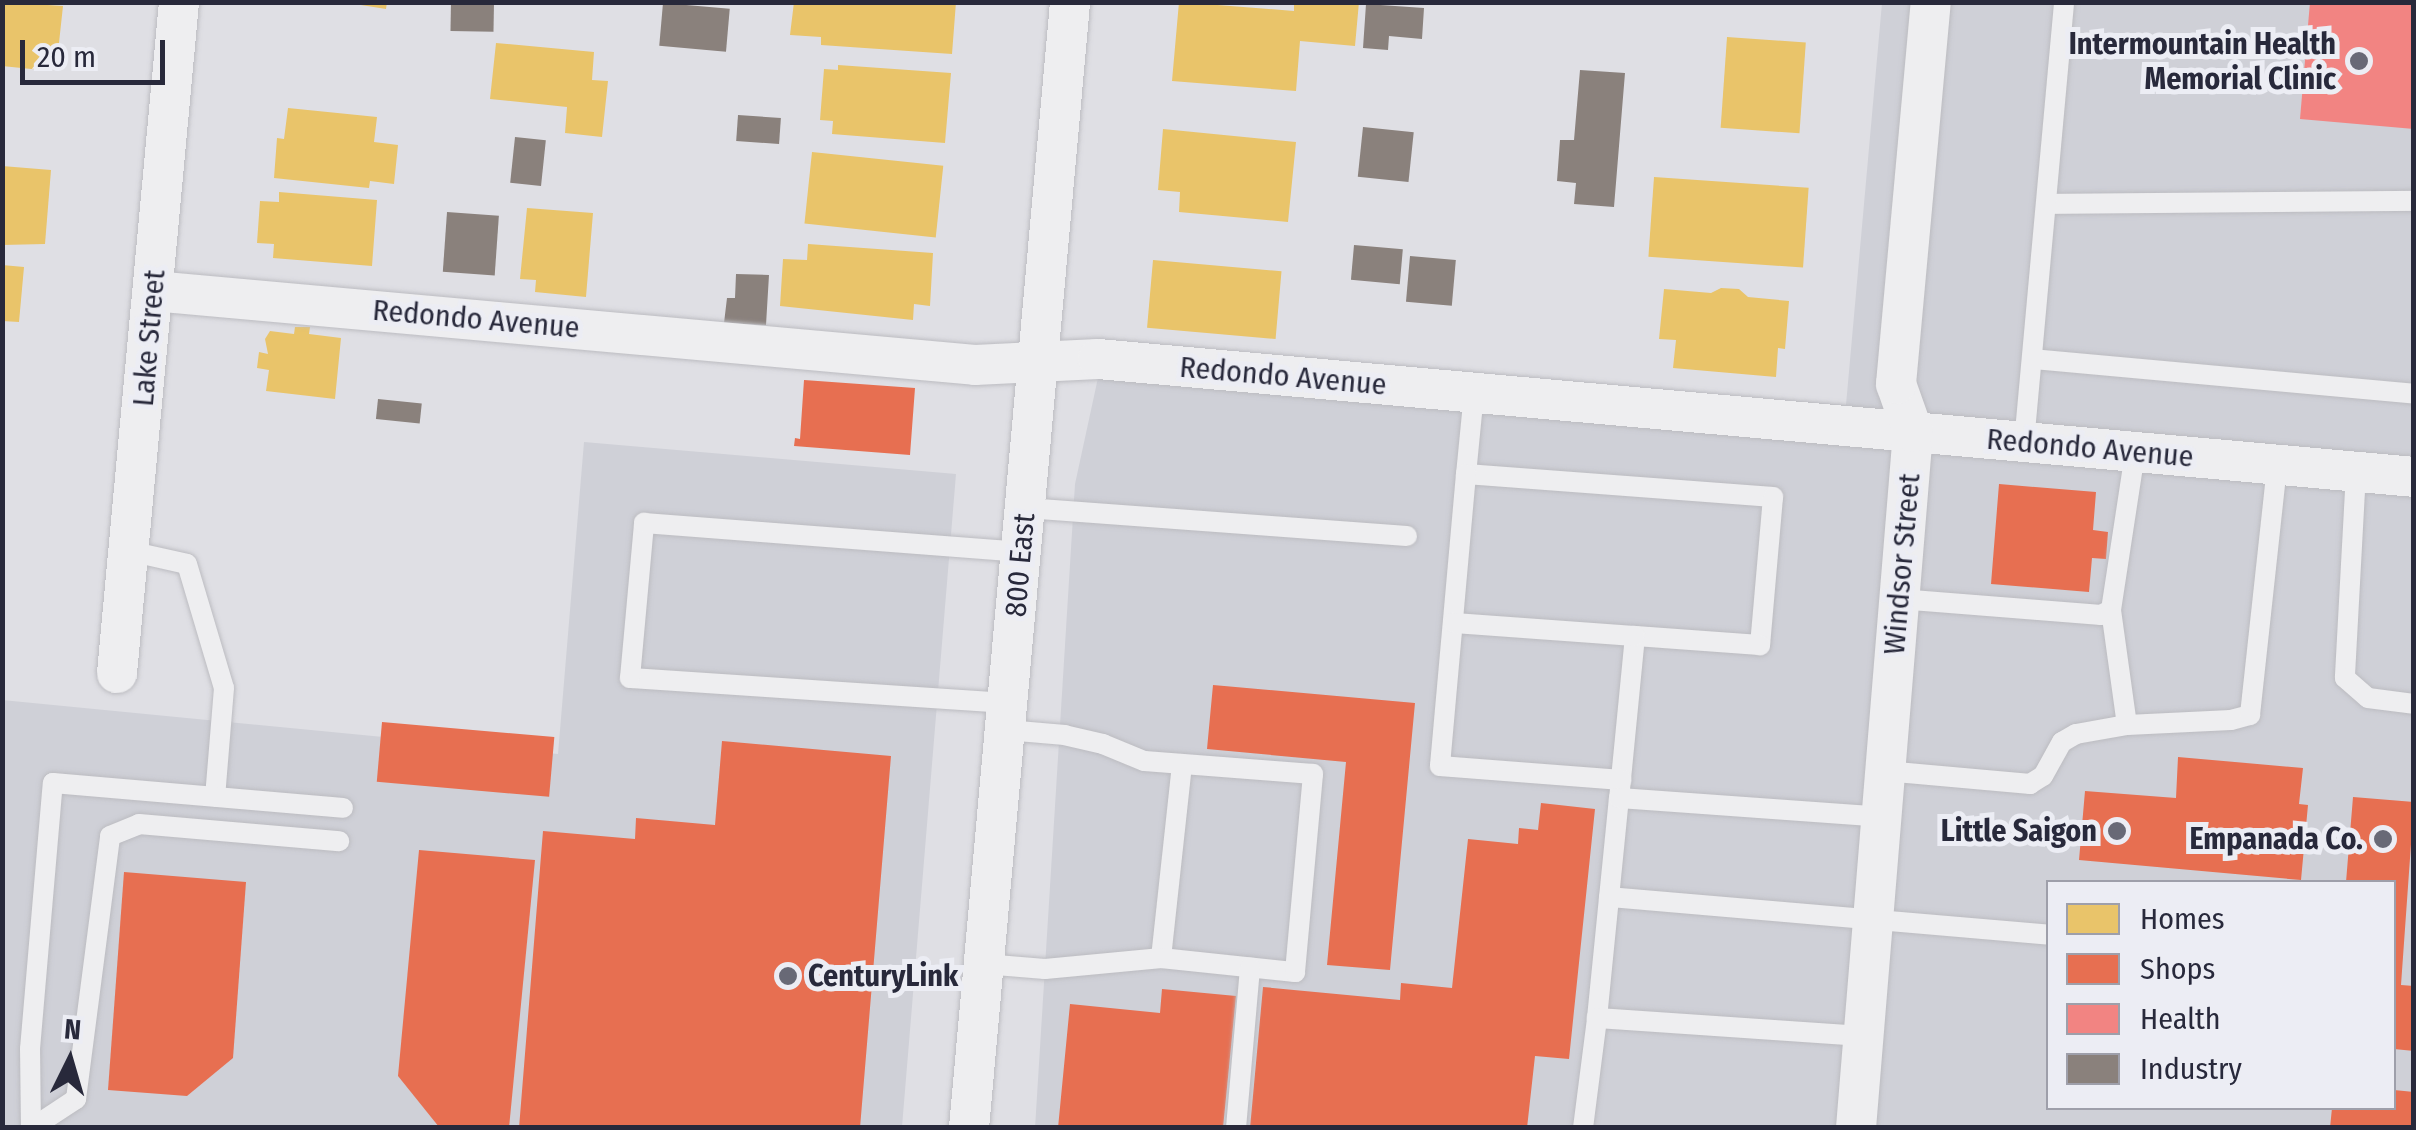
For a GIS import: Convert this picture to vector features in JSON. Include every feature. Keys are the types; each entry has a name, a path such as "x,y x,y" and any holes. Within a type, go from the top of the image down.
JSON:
{"street":[{"name":"Lake Street","path":"117,673 179,2"},
{"name":"800 East","path":"969,1128 1070,2"},
{"name":"Windsor Street","path":"1856,1128 1913,432 1896,384 1931,2"},
{"name":"Redondo Avenue","path":"153,290 975,365 1098,360 2414,477"}],"lane":[{"path":"2024,443 2064,2"},
{"path":"2046,204 2414,201"},
{"path":"2033,359 2414,394"},
{"path":"1474,393 1440,766 1881,817"},
{"path":"2127,725 2110,610 2136,453"},
{"path":"1885,770 2030,784 2043,776 2062,742 2076,734 2127,725 2231,720 2250,714 2277,465"},
{"path":"2356,472 2345,678 2368,698 2414,704"},
{"path":"1454,623 1760,645 1773,497 1466,474"},
{"path":"1026,508 1407,536"},
{"path":"984,964 1045,968 1161,958 1295,972 1313,774 1144,761 1103,744 1007,716 630,678 644,523 1022,552"},
{"path":"129,551 187,564 224,688 215,797"},
{"path":"1900,599 2101,615 2110,610"},
{"path":"1583,1128 1634,636"},
{"path":"1161,958 1182,764"},
{"path":"31,1128 30,1049 53,783 343,808"},
{"path":"31,1128 76,1099 110,836 138,824 339,841"},
{"path":"1609,897 2046,935"},
{"path":"1236,1128 1250,968"},
{"path":"1597,1018 1863,1036"}],"shaded area":[{"path":"1882,3 2413,3 2413,1127 1035,1128 1075,484 1104,350 1846,405"},
{"path":"584,442 956,474 902,1127 3,1127 2,700 558,754"}],"building: Homes":[{"path":"2,2 63,6 58,52 43,51 41,70 2,66"},
{"path":"342,2 387,2 386,9"},
{"path":"794,2 956,2 952,54 821,45 821,37 790,35"},
{"path":"1179,2 1294,11 1294,2 1359,2 1355,46 1300,41 1296,91 1172,81"},
{"path":"1727,37 1806,43 1799,133 1721,128"},
{"path":"496,43 594,52 592,80 608,81 602,137 565,133 567,107 490,99"},
{"path":"838,65 951,73 945,143 832,134 833,121 820,120 824,69 838,70"},
{"path":"288,108 377,117 374,142 398,145 394,184 370,181 369,188 274,178 277,138 284,139"},
{"path":"1163,129 1296,142 1288,222 1179,212 1180,192 1158,190"},
{"path":"812,152 943,166 936,237 804,224"},
{"path":"2,166 51,170 45,244 2,245"},
{"path":"1654,177 1809,188 1803,268 1648,257"},
{"path":"279,192 377,200 372,266 273,258 274,244 257,243 260,201 279,202"},
{"path":"527,208 593,213 586,297 535,292 536,280 520,279"},
{"path":"808,244 933,253 930,306 914,304 913,320 780,306 783,259 807,260"},
{"path":"1153,260 1282,271 1276,339 1147,328"},
{"path":"2,265 24,267 19,322 2,321"},
{"path":"1721,288 1739,289 1748,297 1789,301 1785,349 1778,348 1776,377 1673,368 1676,340 1659,339 1664,289 1711,293"},
{"path":"295,327 310,327 309,334 341,338 335,399 266,391 269,370 257,368 259,352 268,354 265,339 270,331 294,334"}],"building: Shops":[{"path":"804,380 915,388 910,455 794,446 795,438 800,439"},
{"path":"1999,484 2096,492 2093,530 2108,532 2106,559 2092,558 2089,592 1991,584"},
{"path":"1213,685 1415,703 1390,970 1327,965 1346,762 1207,749"},
{"path":"382,722 554,737 549,797 377,782"},
{"path":"722,741 891,756 860,1128 519,1128 543,831 635,839 636,818 715,825"},
{"path":"2178,757 2303,768 2299,804 2308,805 2301,880 2079,860 2085,791 2176,798"},
{"path":"2353,797 2414,802 2401,985 2414,986 2414,1051 2396,1049 2396,880 2346,880"},
{"path":"1541,803 1595,809 1569,1059 1535,1056 1527,1128 1250,1128 1263,987 1400,1000 1401,983 1452,988 1468,839 1518,844 1519,828 1538,830"},
{"path":"419,850 535,860 509,1128 439,1127 398,1076"},
{"path":"124,872 246,882 233,1058 187,1096 108,1090"},
{"path":"1162,989 1236,996 1223,1128 1058,1128 1070,1004 1160,1013"},
{"path":"2396,1090 2414,1092 2414,1128 2330,1128 2332,1110 2396,1110"}],"building: Health":[{"name":"Intermountain Health Memorial Clinic","path":"2310,2 2414,2 2414,129 2300,119"}],"building: Industry":[{"path":"451,2 494,3 493,32 450,31"},
{"path":"663,3 730,9 726,52 659,46"},
{"path":"1366,4 1424,8 1422,39 1389,36 1388,50 1363,48"},
{"path":"1580,70 1625,73 1614,207 1574,204 1576,183 1557,181 1560,140 1574,140"},
{"path":"738,115 781,118 779,144 736,141"},
{"path":"1363,127 1414,132 1408,182 1358,177"},
{"path":"515,137 546,140 541,186 510,183"},
{"path":"447,212 499,216 495,275 443,272"},
{"path":"1354,245 1403,249 1400,284 1351,280"},
{"path":"1410,256 1456,260 1452,306 1406,302"},
{"path":"736,274 769,275 766,325 724,323 727,298 735,298"},
{"path":"378,399 422,404 420,423 376,419"}],"place":[{"name":"Intermountain Health Memorial Clinic","path":"2359,61"},
{"name":"Little Saigon","path":"2117,831"},
{"name":"Empanada Co.","path":"2383,839"},
{"name":"CenturyLink","path":"788,976"}]}
